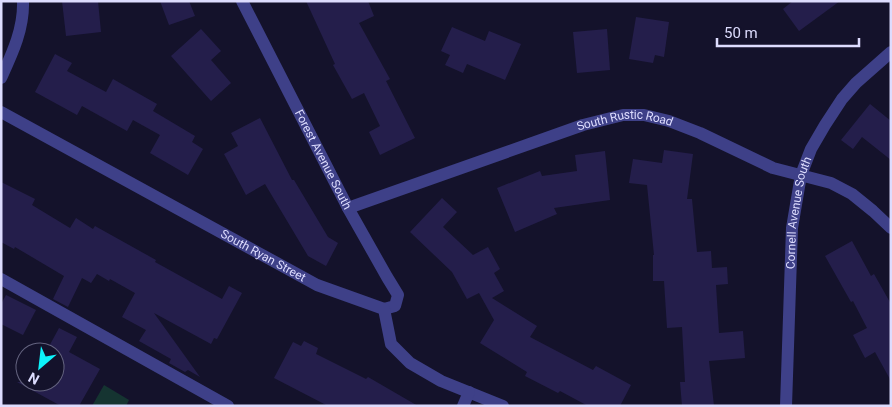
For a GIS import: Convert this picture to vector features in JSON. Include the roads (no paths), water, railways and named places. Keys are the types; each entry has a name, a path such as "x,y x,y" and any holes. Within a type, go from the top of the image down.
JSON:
{"street":[{"path":"1,78 14,50 21,26 22,1"},
{"name":"Forest Avenue South","path":"242,1 348,208 398,295 395,306 384,309"},
{"name":"Cornell Avenue South","path":"786,406 792,228 801,175 824,125 842,99 856,83 891,52"},
{"name":"South Ryan Street","path":"1,112 317,285 384,309"},
{"name":"South Rustic Road","path":"348,208 583,125 623,115 644,115 669,121 700,133 773,168 831,183 852,194 891,228"},
{"path":"1,279 228,406"},
{"path":"384,309 391,344 410,363 441,381 503,406"},
{"path":"463,406 469,392"}]}
